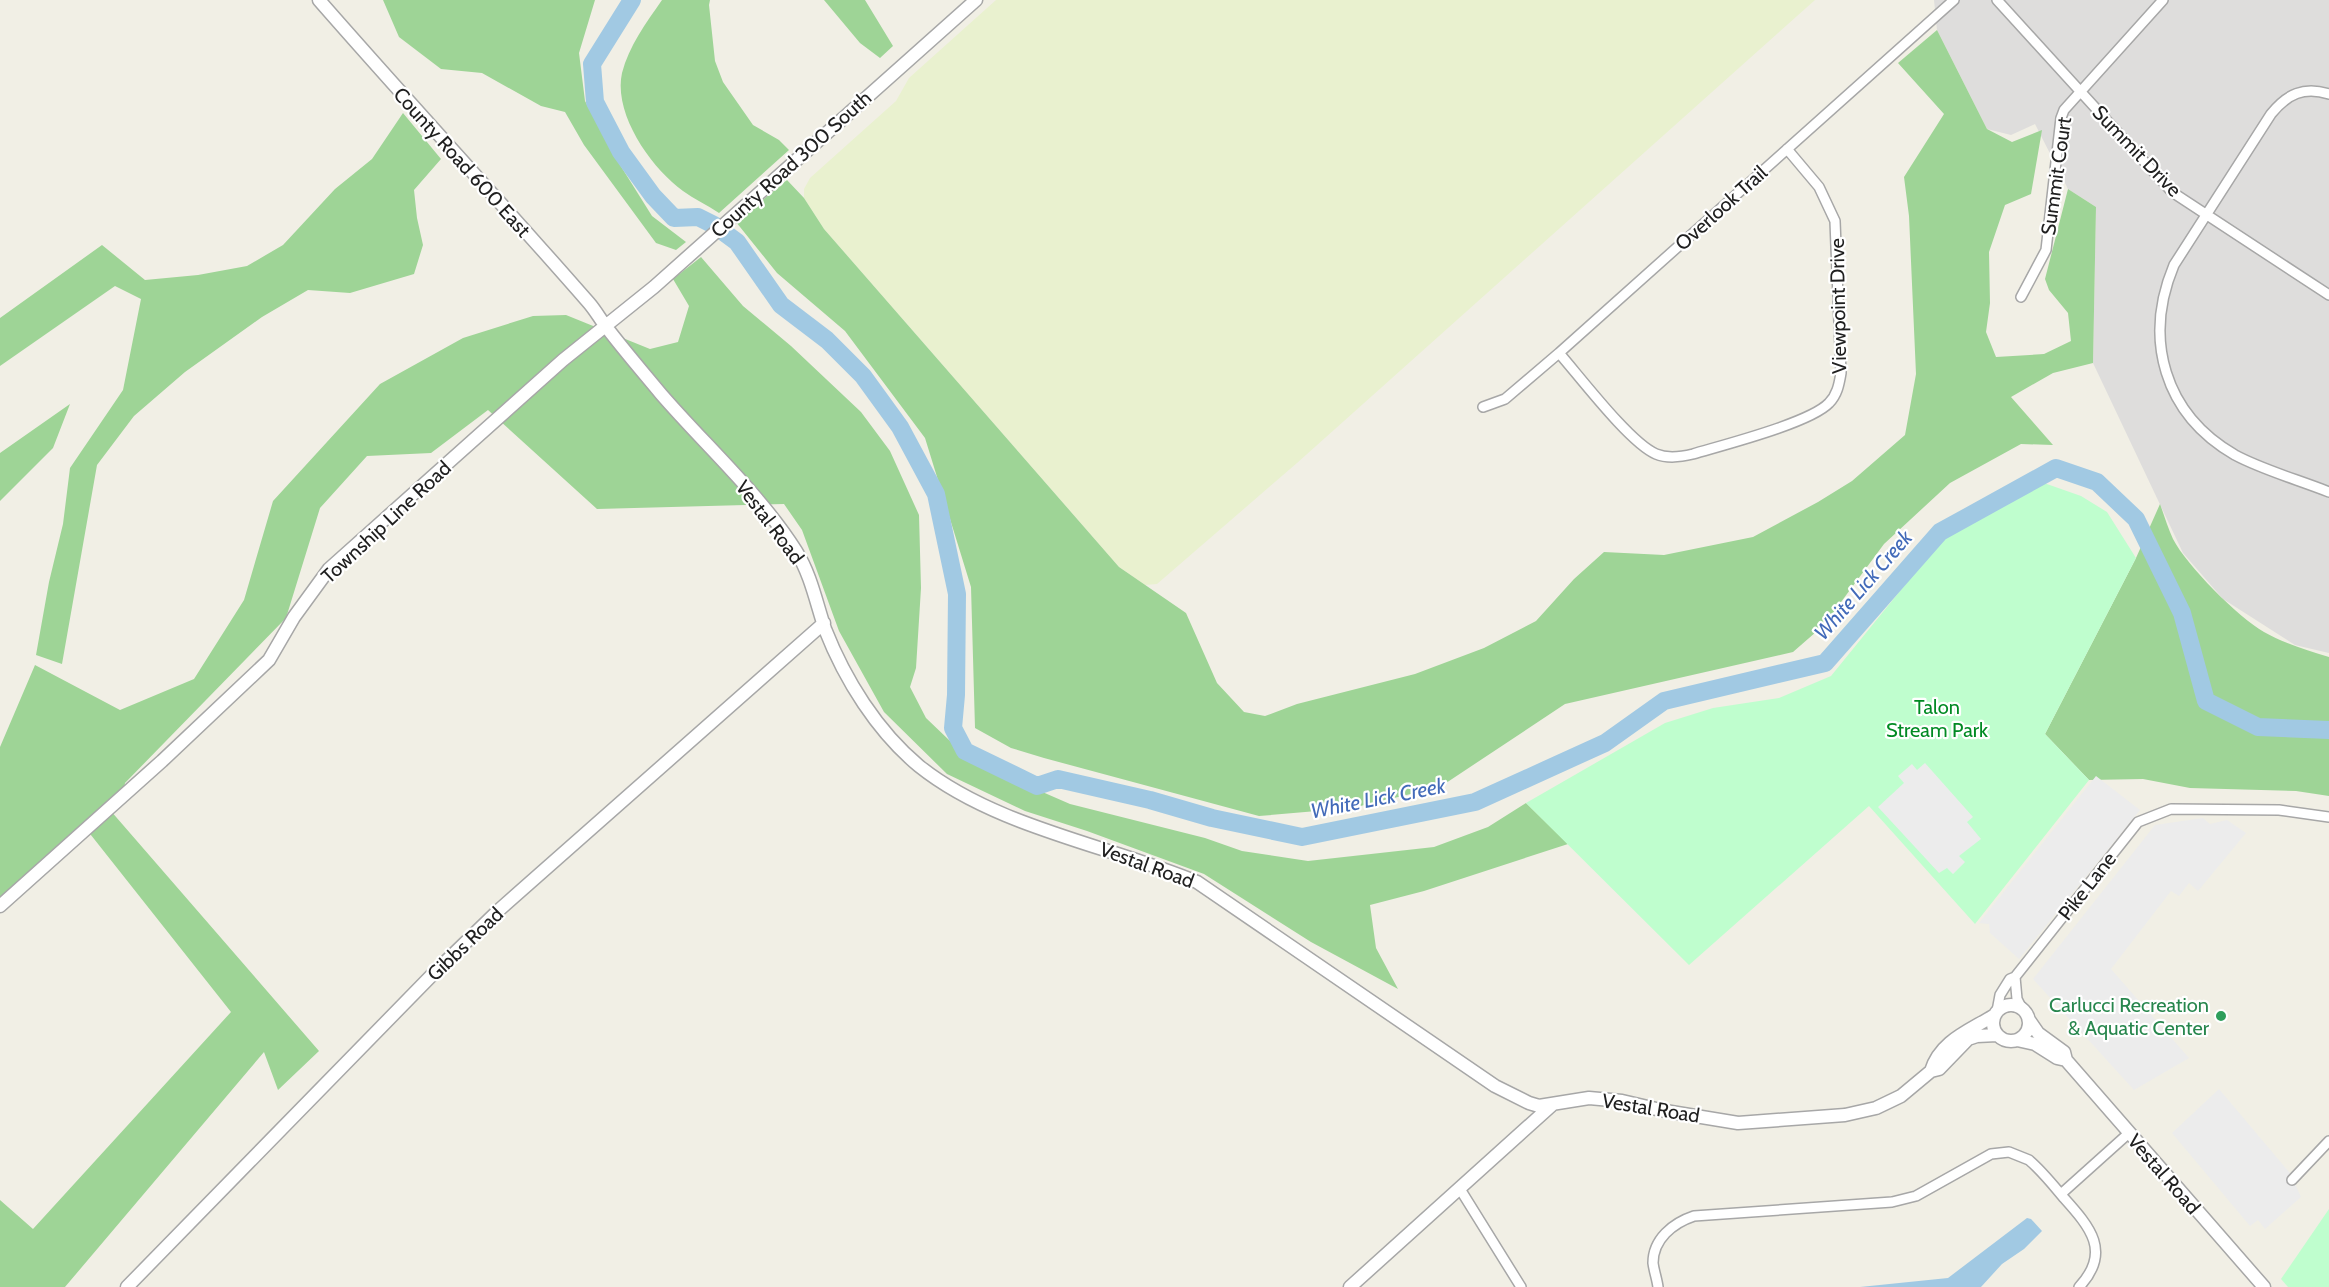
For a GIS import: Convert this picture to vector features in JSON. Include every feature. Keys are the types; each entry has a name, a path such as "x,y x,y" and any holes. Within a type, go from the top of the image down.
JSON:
{"street":[{"name":"County Road 600 East","path":"319,0 592,307 604,325"},
{"name":"County Road 300 South","path":"604,325 654,287 976,0"},
{"name":"Overlook Trail","path":"1483,407 1505,399 1954,0"},
{"name":"Summit Drive","path":"1997,0 2172,192 2329,295"},
{"name":"Summit Court","path":"2021,297 2046,250 2061,118 2068,103 2081,92 2163,0"},
{"path":"2329,94 2319,91 2301,91 2293,93 2278,106 2174,265 2161,310 2160,349 2170,385 2185,411 2209,437 2238,456 2329,492"},
{"name":"Viewpoint Drive","path":"1558,353 1641,446 1664,456 1682,457 1693,454 1803,418 1829,403 1839,385 1841,374 1835,221 1819,187 1787,149"},
{"name":"Vestal Road","path":"604,325 663,396 764,509 796,551 810,578 824,623 845,672 869,710 897,745 919,765 945,784 1003,814 1157,865 1197,882 1495,1086 1539,1106 1589,1098 1622,1101 1665,1111 1738,1123 1845,1115 1876,1108 1900,1096 1931,1071 1939,1069 1968,1039 1977,1035 1997,1035"},
{"name":"Township Line Road","path":"0,906 162,761 269,660 294,617 329,569 604,325"},
{"name":"Gibbs Road","path":"128,1287 431,976 499,910 824,623"},
{"name":"Pike Lane","path":"1995,1014 2005,985 2015,977 2138,822 2171,809 2267,809 2329,817"},
{"path":"2015,977 2017,999 2025,1014 2026,1034 2016,1040 2006,1041 1997,1035 1993,1027 1995,1014 2008,1005 2014,1005 2025,1014"},
{"name":"Vestal Road","path":"1931,1071 1933,1063 1956,1037 1995,1014"},
{"name":"Vestal Road","path":"2025,1014 2038,1033 2064,1052 2066,1060 2264,1287"},
{"name":"Vestal Road","path":"2016,1040 2035,1044 2057,1058 2066,1060"},
{"path":"1350,1287 1552,1105"},
{"path":"2061,1194 2129,1133"},
{"path":"2292,1180 2329,1140"},
{"path":"1658,1287 1653,1263 1657,1246 1670,1228 1681,1220 1694,1216 1892,1202 1916,1196 1985,1156 2002,1152 2020,1155 2029,1160 2089,1227 2096,1246 2092,1269 2079,1287"},
{"path":"1460,1189 1521,1287"}],"shaded area":[{"path":"1934,0 2329,0 2329,653 2295,645 2223,599 2183,553 2093,363 2096,207 2068,189 2035,124 2011,135 1987,129 1937,30"},
{"path":"1925,763 1973,817 1967,822 1981,839 1959,856 1965,862 1953,874 1947,868 1939,873 1878,807 1904,783 1898,776 1912,764 1917,770"},
{"path":"2096,776 2140,810 2019,959 1990,933 1989,924 1979,923"},
{"path":"2203,818 2210,824 2227,820 2246,833 2198,891 2189,883 2179,896 2171,891 2111,969 2189,1058 2134,1090 2033,979 2155,825"},
{"path":"2219,1089 2290,1173 2301,1197 2265,1229 2258,1220 2250,1226 2172,1133"}],"green space":[{"path":"383,0 595,0 579,53 585,101 617,160 652,216 686,242 676,250 656,243 584,145 565,112 541,106 482,73 441,69 399,37"},
{"path":"662,0 710,0 715,61 723,82 753,125 779,140 789,150 719,213 683,191 659,169 637,139 623,106 621,89 625,63 639,35"},
{"path":"824,0 865,0 893,46 880,58 860,43"},
{"path":"996,0 1815,0 1297,463 1157,584 1145,585 1119,567 824,229 804,198 804,189 810,178 896,101 909,78"},
{"path":"1937,30 1987,129 2012,142 2042,130 2031,194 2005,205 1989,252 1990,303 1986,332 1996,357 2044,354 2071,341 2068,313 2049,290 2045,279 2068,189 2096,207 2093,363 2053,373 2011,397 2053,445 2021,444 1950,483 1884,544 1824,625 1793,652 1565,704 1440,787 1352,808 1259,816 1011,748 975,728 971,587 925,438 845,331 777,273 736,222 787,180 804,198 824,229 1119,567 1186,613 1217,683 1244,712 1265,716 1297,704 1415,674 1484,648 1536,621 1574,579 1604,552 1664,555 1753,537 1852,481 1905,435 1916,374 1909,216 1904,177 1944,114 1898,63"},
{"path":"403,113 441,159 414,190 423,245 414,274 350,293 308,290 262,317 185,372 134,416 97,465 62,664 36,655 49,582 63,524 70,468 123,390 141,299 115,286 0,366 0,318 102,245 145,280 198,275 247,266 283,245 335,189 372,159"},
{"path":"701,257 743,306 791,346 861,412 890,451 919,515 921,588 916,668 910,687 926,718 971,761 1070,804 1205,838 1242,851 1308,861 1434,847 1488,827 1526,803 1568,844 1424,891 1370,905 1376,948 1398,989 1311,942 1204,874 1025,811 947,774 884,712 839,631 802,530 784,504 597,509 488,410 431,453 367,456 320,508 286,618 125,783 122,800 110,810 319,1051 278,1090 264,1052 65,1287 0,1287 0,1200 33,1229 231,1012 87,830 0,906 0,747 35,665 120,710 194,679 244,600 273,501 380,384 463,338 533,316 566,315 650,349 678,342 689,306 673,279"},
{"path":"70,404 53,448 0,501 0,453"},
{"name":"Talon Stream Park","path":"2044,483 2081,496 2107,512 2136,558 2045,734 2089,780 1975,924 1869,806 1689,965 1526,803 1665,723 1713,708 1779,698 1831,676 1943,538"},
{"path":"2160,504 2171,535 2180,550 2189,563 2227,603 2253,625 2271,636 2329,657 2329,796 2296,791 2190,788 2143,779 2089,780 2045,734 2136,558"},
{"path":"2329,1209 2329,1287 2288,1287 2281,1279"}],"water":[{"path":"2027,1218 2031,1219 2042,1231 2024,1249 2002,1264 1981,1287 1860,1287 1948,1278"}],"waterway":[{"name":"White Lick Creek","path":"632,0 592,64 595,102 621,152 653,196 674,218 698,217 714,225 737,242 781,305 827,340 863,376 900,427 936,494 957,594 956,695 953,728 965,751 1037,786 1058,779 1150,800 1212,818 1302,837 1475,802 1605,743 1664,701 1825,663 1940,532 2056,468 2097,482 2136,519 2182,613 2206,701 2258,727 2329,730"}],"place":[{"name":"Carlucci Recreation & Aquatic Center","path":"2221,1016"}]}
